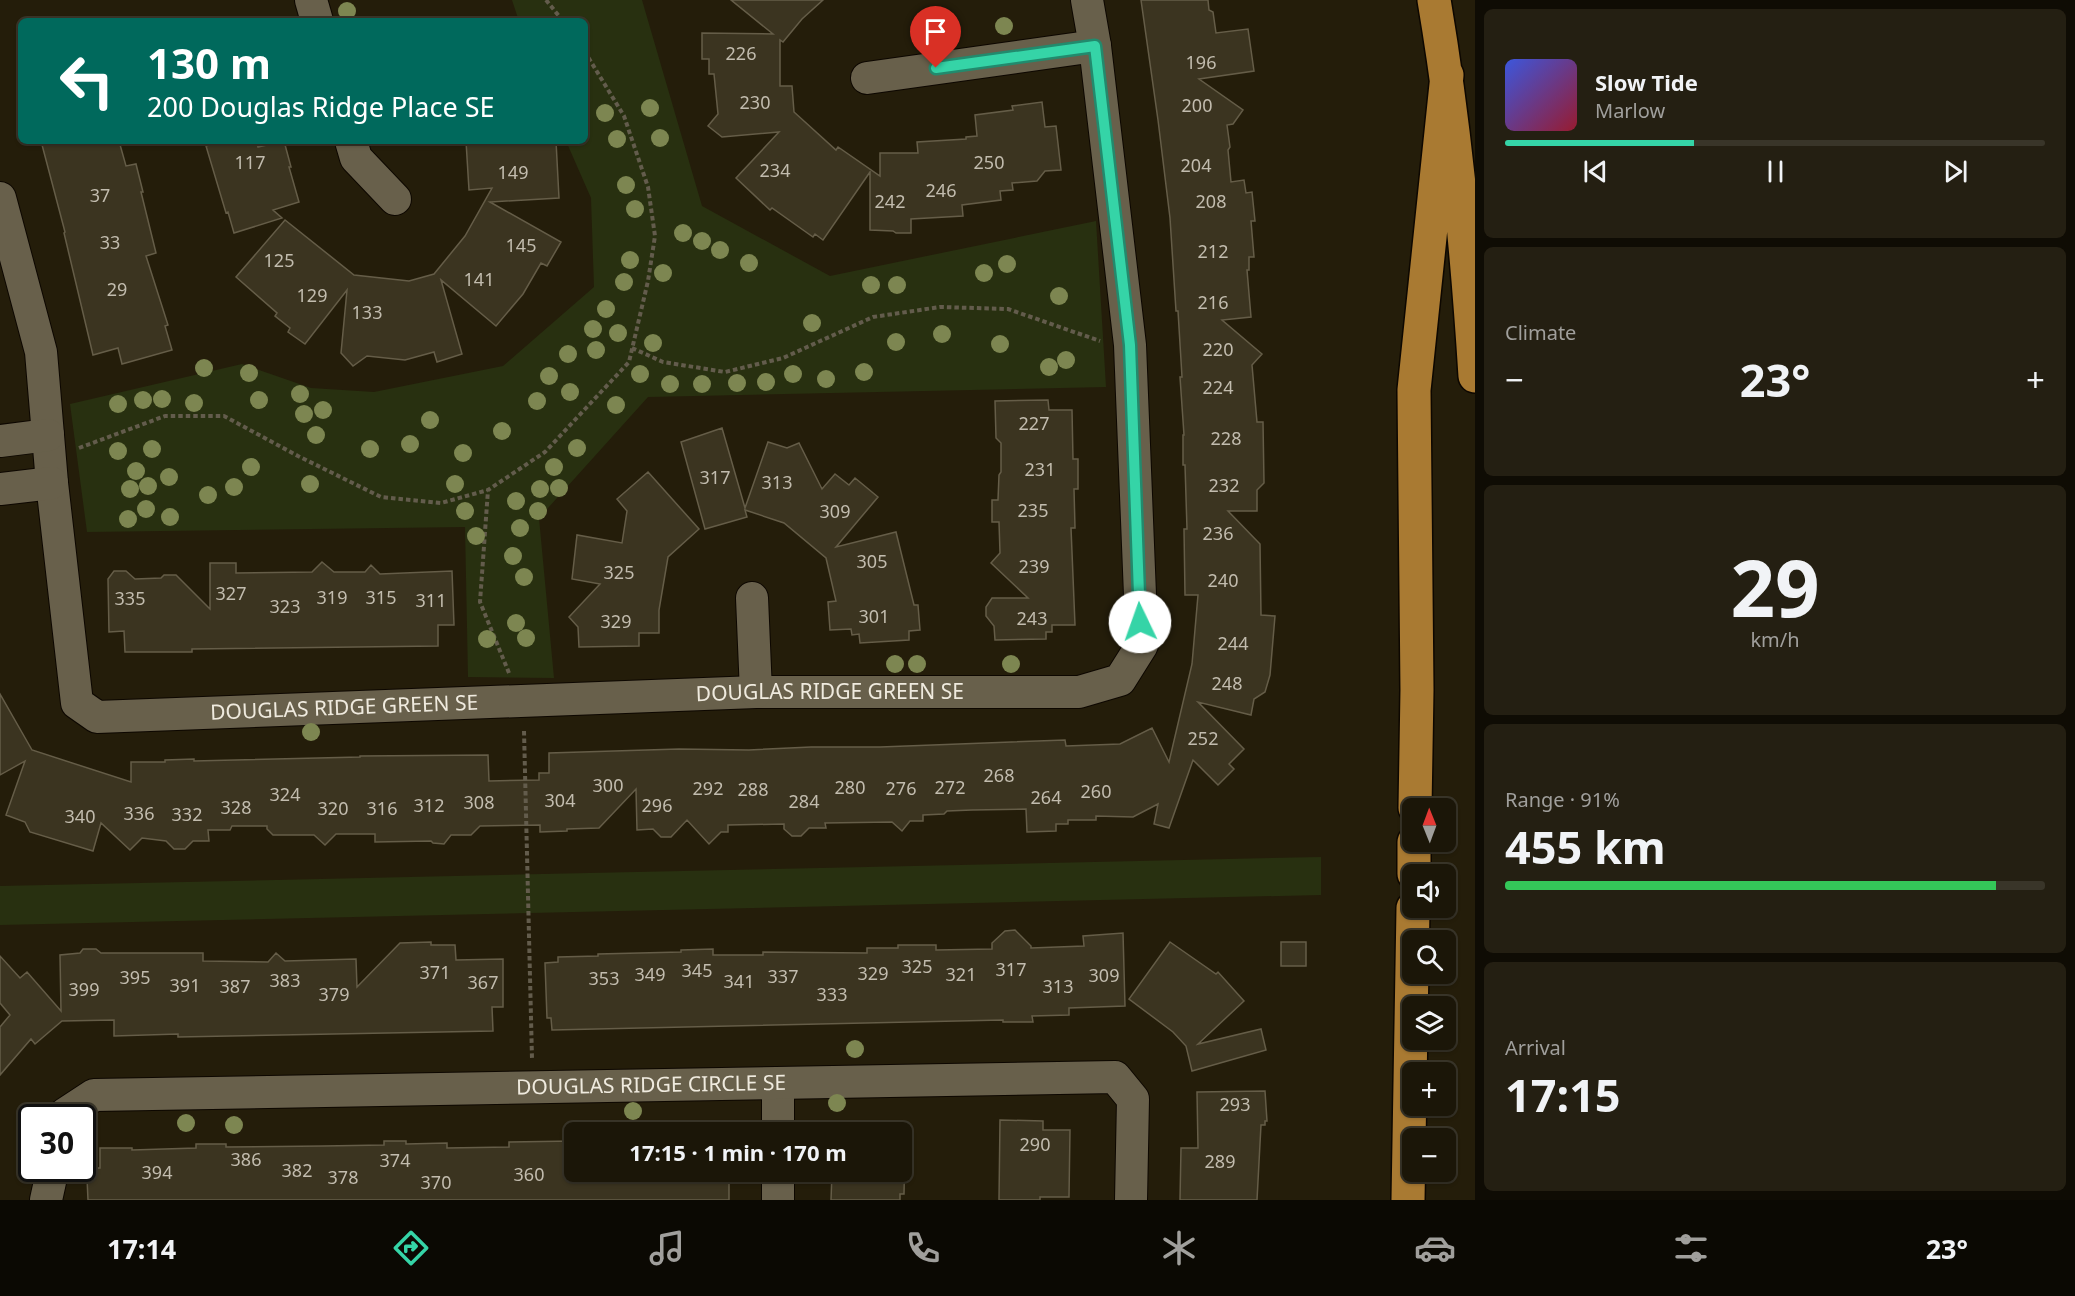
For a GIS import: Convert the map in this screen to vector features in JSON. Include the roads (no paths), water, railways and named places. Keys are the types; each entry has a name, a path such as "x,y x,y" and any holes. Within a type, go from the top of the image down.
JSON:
{"highway":[{"path":"1434,0 1447,75 1463,223 1475,376"},
{"path":"1415,798 1417,690 1414,390 1447,75"},
{"path":"1408,1200 1413,918"}],"street":[{"path":"311,0 316,18"},
{"name":"DOUGLAS RIDGE GREEN SE","path":"0,198 41,352 52,483 77,703 97,717 756,692 1079,692 1120,680 1142,645 1130,345 1095,46 1087,0"},
{"path":"867,78 1095,46"},
{"path":"352,144 356,158 395,199"},
{"path":"0,441 48,442"},
{"path":"0,489 52,483"},
{"path":"752,598 756,692"},
{"name":"DOUGLAS RIDGE CIRCLE SE","path":"80,1104 94,1095 1115,1077 1132,1099 1131,1200"},
{"path":"778,1083 778,1122"},
{"path":"46,1200 50,1182"},
{"path":"778,1182 778,1200"}]}
